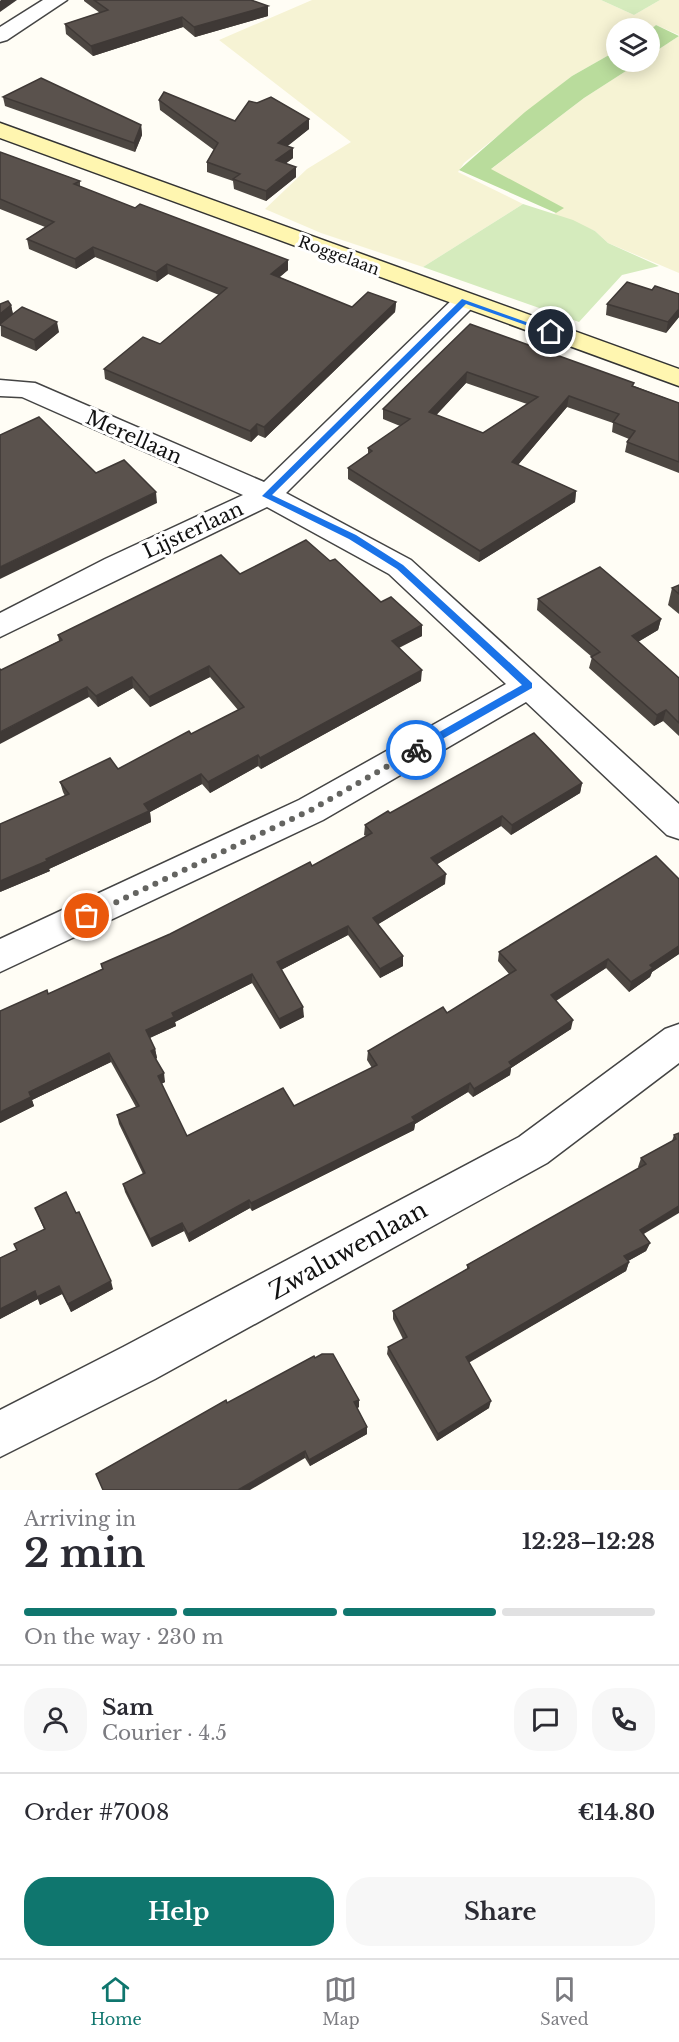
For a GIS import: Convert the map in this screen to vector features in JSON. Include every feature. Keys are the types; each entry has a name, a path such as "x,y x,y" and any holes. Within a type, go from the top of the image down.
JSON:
{"street":[{"path":"0,36 57,0"},
{"name":"Roggelaan","path":"0,130 679,378"},
{"name":"Lijsterlaan","path":"0,626 116,566 266,496 465,301"},
{"name":"Merellaan","path":"0,388 26,389 266,496 352,537 400,567 679,825"},
{"path":"0,956 311,810 528,686"},
{"name":"Zwaluwenlaan","path":"0,1434 140,1363 533,1150 679,1041"}],"shaded area":[{"path":"312,0 601,0 634,15 660,0 679,0 679,35 660,27 660,18 606,18 606,57 572,76 464,163 458,172 523,204 423,267 321,233 265,209 307,169 351,142 219,40"},
{"path":"679,36 679,273 608,243 595,231 554,214 563,208 490,170 584,98 624,72 660,72 660,48"}],"green space":[{"path":"601,0 660,0 634,15"},
{"path":"660,27 679,36 660,48"},
{"path":"606,57 606,72 624,72 584,98 491,169 564,208 556,213 459,170 525,112 572,76"},
{"path":"523,204 573,220 595,231 608,243 659,266 622,275 579,322 423,267"}],"building":[{"path":"94,0 251,0 268,6 194,27 182,17 91,46 65,24 108,10"},
{"path":"41,78 141,125 134,143 3,97"},
{"path":"164,92 235,121 249,101 257,103 271,97 309,119 278,143 293,148 276,160 296,167 266,191 233,179 240,174 207,162 218,143 159,100"},
{"path":"0,152 80,181 74,184 135,208 140,204 288,260 271,274 352,307 368,292 396,302 264,427 257,424 250,431 104,369 143,337 160,344 227,288 167,264 156,272 93,247 75,259 27,239 54,222 0,199"},
{"path":"627,282 652,290 655,286 679,294 679,309 668,322 607,304"},
{"path":"8,301 11,305 0,314 0,304"},
{"path":"22,307 57,322 34,340 0,325"},
{"path":"470,324 634,383 632,386 679,403 679,462 627,442 635,431 613,422 619,414 569,396 512,462 576,491 480,551 348,468 372,451 368,448 410,419 383,409","holes":["467,372 538,397 483,433 429,412"]},
{"path":"39,417 96,473 124,460 156,492 0,567 0,435"},
{"path":"306,540 330,561 335,559 381,602 391,597 422,625 392,641 422,670 260,758 258,755 208,782 201,774 144,804 149,811 46,859 47,861 0,881 0,824 69,794 60,782 110,758 118,769 189,731 191,734 244,707 209,666 149,697 132,677 96,696 87,687 0,732 0,669 62,640 58,635 221,555 240,574"},
{"path":"600,567 661,619 632,636 679,678 679,723 666,710 657,715 591,657 600,652 538,599"},
{"path":"679,585 679,594 672,588"},
{"path":"534,733 582,783 512,825 502,816 431,858 446,874 373,918 403,956 380,969 348,926 277,962 303,1007 279,1019 252,974 172,1013 174,1017 146,1030 155,1049 151,1051 164,1073 158,1076 187,1136 283,1088 294,1106 377,1065 368,1051 443,1007 447,1013 516,970 499,952 656,856 679,879 679,946 650,965 653,968 631,982 608,959 551,995 573,1020 509,1062 512,1066 474,1089 470,1083 412,1117 415,1121 251,1203 249,1200 188,1234 182,1223 150,1239 123,1184 145,1173 117,1115 139,1106 109,1053 29,1092 31,1097 0,1112 0,1011 47,990 48,994 103,969 101,964 170,934 310,862 312,866 372,833 365,825 388,811 390,813"},
{"path":"679,1133 679,1206 640,1230 650,1243 624,1256 629,1262 466,1357 491,1401 438,1434 388,1347 407,1337 393,1311 469,1268 467,1265 646,1164 641,1158 676,1139 674,1135"},
{"path":"66,1192 76,1213 79,1212 111,1281 68,1304 59,1286 37,1297 35,1291 0,1309 0,1258 17,1250 14,1244 45,1229 35,1208"},
{"path":"322,1354 333,1354 359,1400 354,1402 367,1427 309,1460 305,1451 238,1490 103,1490 96,1474 226,1400 227,1403 314,1356 315,1358"}],"way so far":[{"path":"87,916 311,810 416,750"}],"route":[{"path":"416,750 528,686 400,567 352,537 266,496 340,422 385,382 465,301 551,332"}]}
